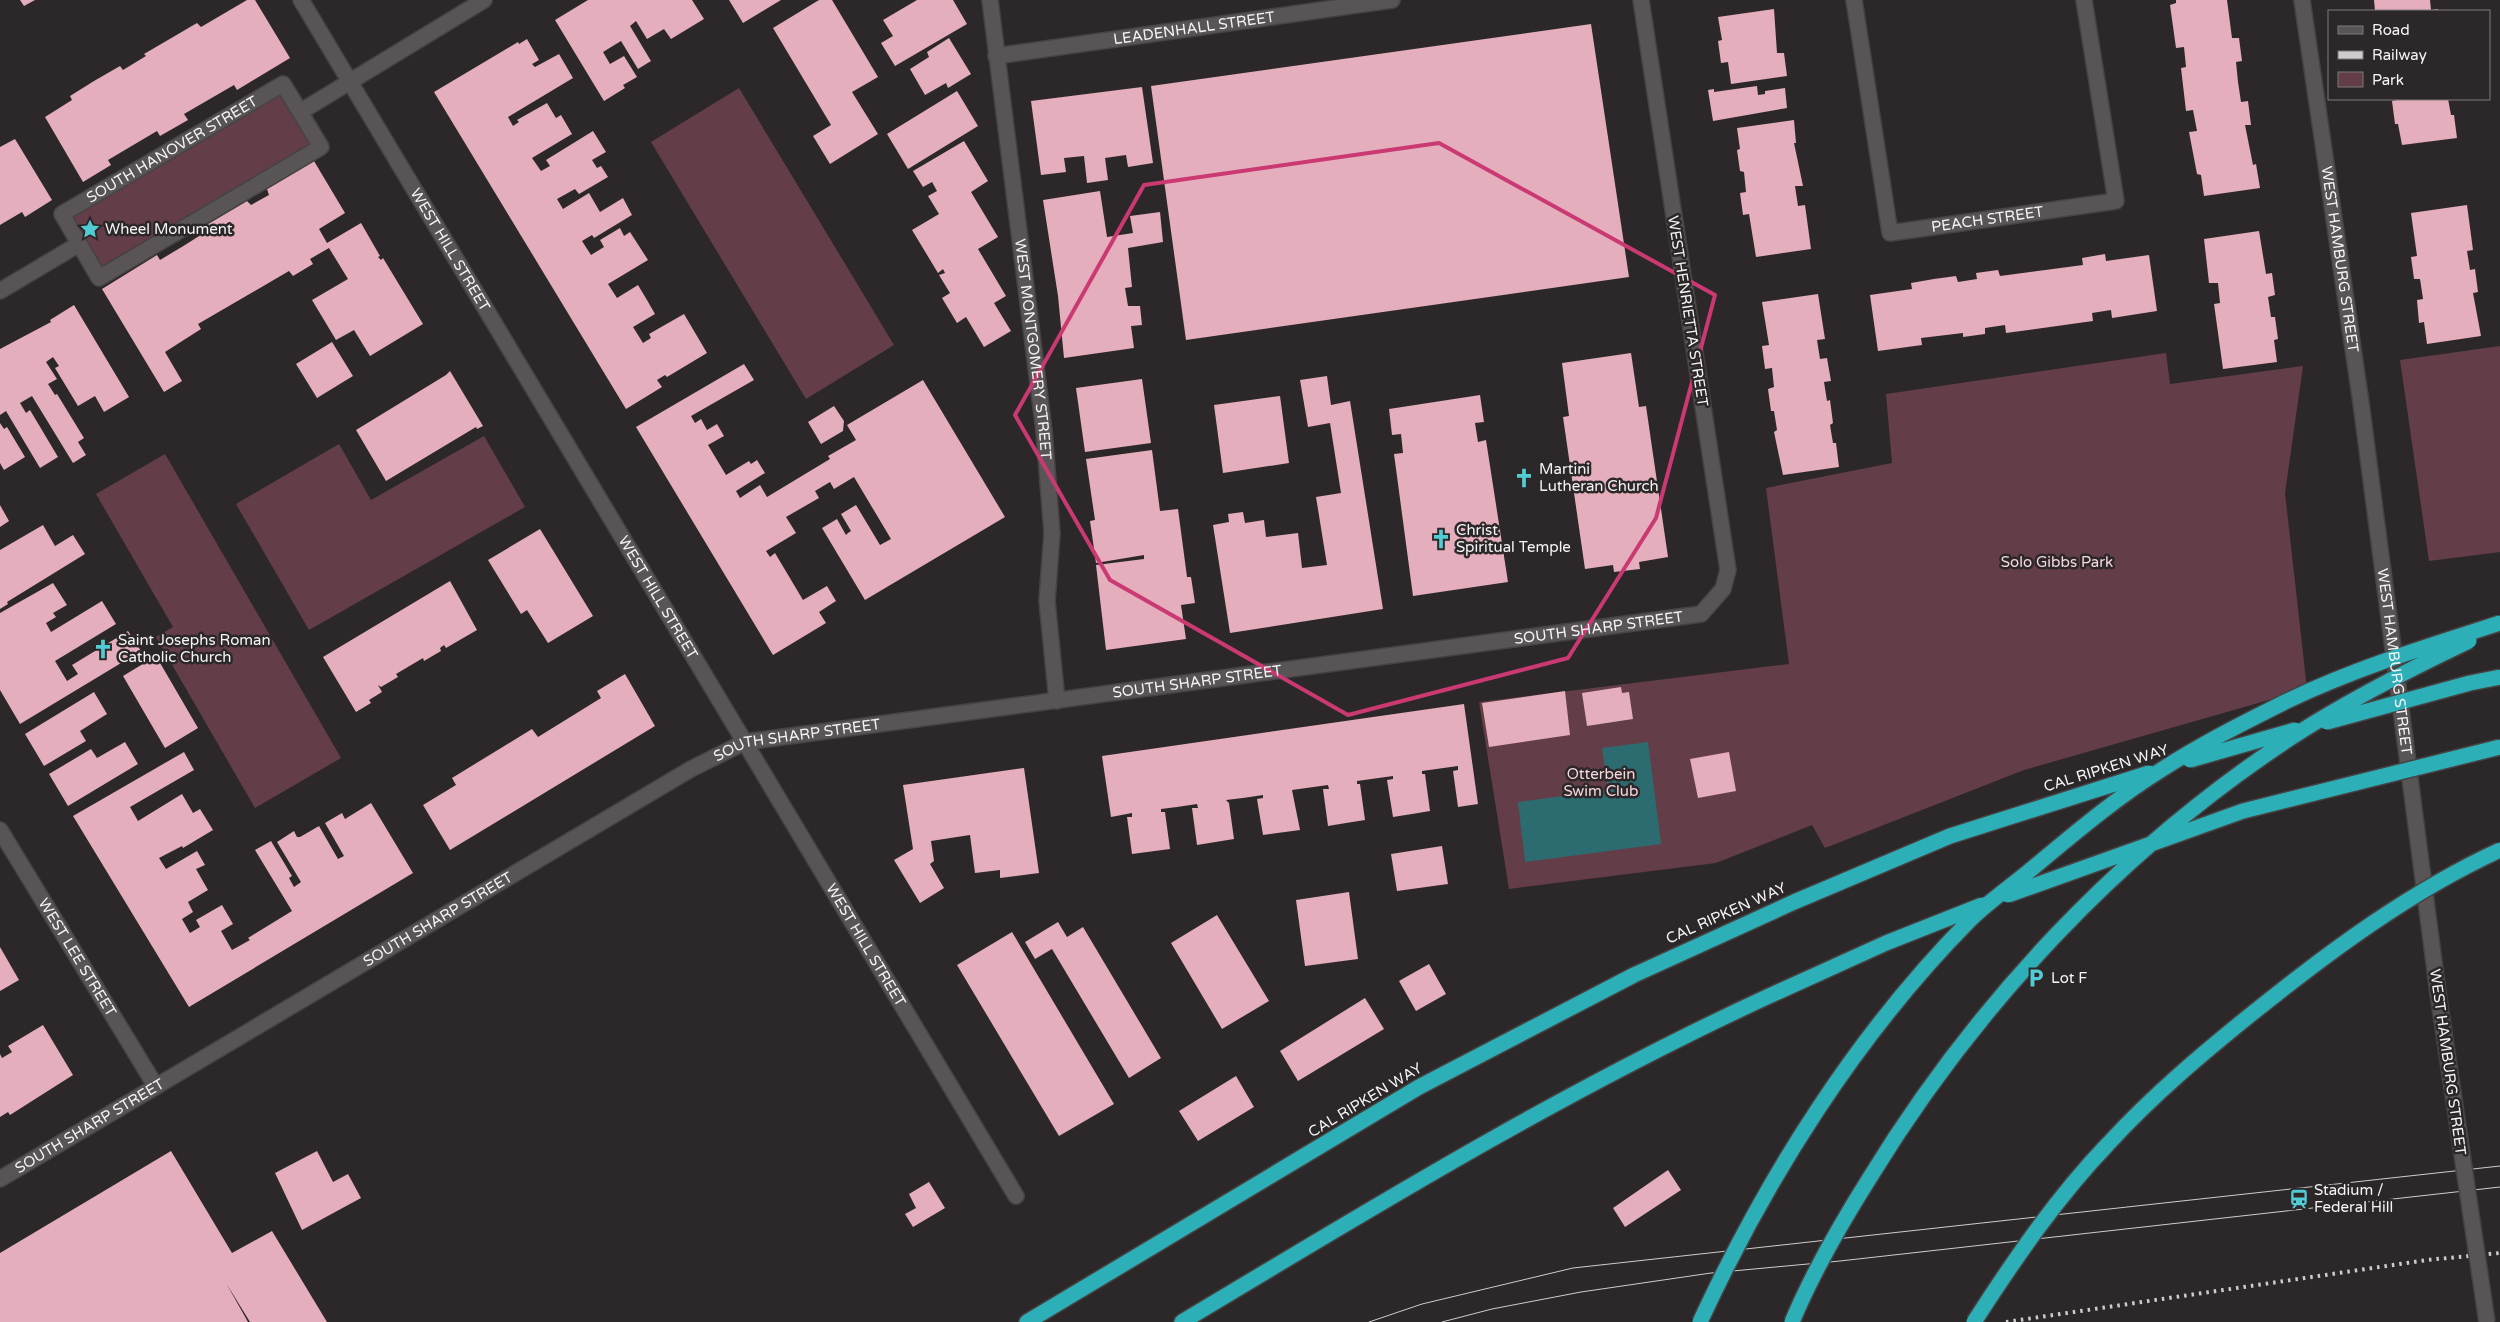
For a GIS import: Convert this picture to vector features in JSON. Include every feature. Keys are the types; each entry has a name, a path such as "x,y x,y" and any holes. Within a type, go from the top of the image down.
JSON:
{"highway":[{"path":"1700,1322 1734,1249 1783,1164 1835,1084 1904,994 1971,919 2107,808 2161,770 2214,739 2288,701 2393,656 2500,625"},
{"path":"1792,1322 1805,1292 1853,1204 1898,1130 1960,1044 2018,975 2092,896 2186,815 2291,738 2405,671 2500,625"},
{"name":"CAL RIPKEN WAY","path":"1027,1322 1419,1087 1634,975 1794,902 1950,836 2213,753 2461,685 2500,677"},
{"path":"1182,1322 1452,1160 1570,1094 1803,979 2041,881 2243,812 2500,747"},
{"path":"1974,1322 2058,1203 2101,1151 2186,1067 2324,956 2410,899 2500,850"}],"street":[{"name":"WEST HILL STREET","path":"301,0 1016,1196"},
{"path":"300,112 484,0"},
{"name":"WEST MONTGOMERY STREET","path":"990,0 1044,431 1052,533 1047,601 1057,700"},
{"name":"LEADENHALL STREET","path":"996,56 1392,0"},
{"name":"WEST HENRIETTA STREET","path":"1641,0 1728,570 1723,589 1701,614"},
{"name":"PEACH STREET","path":"1854,0 1890,233 2116,201 2084,0"},
{"name":"WEST HAMBURG STREET","path":"2302,0 2361,403 2438,993 2487,1322"},
{"name":"SOUTH HANOVER STREET","path":"283,84 300,112 321,147 99,278 62,214 283,84"},
{"path":"0,292 79,244"},
{"name":"SOUTH SHARP STREET","path":"0,1179 155,1085 454,912 691,769 745,742 1701,614"},
{"name":"WEST LEE STREET","path":"0,830 155,1085"}],"highlighted area":[{"path":"1439,143 1715,295 1656,518 1568,658 1348,715 1110,580 1015,415 1144,185"}],"green space":[{"path":"739,88 894,345 806,399 651,142"},
{"path":"281,94 310,144 102,266 73,217"},
{"path":"2500,346 2500,552 2429,561 2400,360"},
{"name":"Solo Gibbs Park","path":"2166,353 2170,384 2303,366 2285,493 2307,689 2024,770 1825,848 1812,825 1716,863 1509,889 1479,702 1789,664 1766,488 1892,463 1886,394"},
{"path":"484,436 525,507 309,630 236,504 339,444 371,500"},
{"path":"165,454 341,758 255,808 156,637 173,627 96,494"}],"water":[{"path":"1648,742 1661,844 1525,862 1518,802 1608,790 1602,748"}],"building":[{"path":"20,0 35,0 24,6"},
{"path":"247,0 255,0 290,58 237,90 234,85 184,114 188,120 160,136 157,131 108,160 111,165 83,182 45,117 72,100 70,96 94,81 120,66 123,70 146,56 144,54 197,23 201,27"},
{"path":"588,0 692,0 704,19 671,39 664,29 647,39 636,21 630,26 651,61 638,69 621,41 603,52 610,64 624,56 637,77 623,85 625,88 604,101 555,20"},
{"path":"729,0 781,0 743,23"},
{"path":"819,0 832,0 878,77 852,92 878,134 830,164 813,136 831,125 773,28"},
{"path":"917,0 953,0 967,24 895,66 881,43 893,36 883,20"},
{"path":"2176,0 2227,0 2232,38 2239,38 2242,61 2236,62 2238,82 2241,102 2248,101 2251,125 2245,125 2253,165 2256,164 2260,188 2204,196 2201,175 2197,174 2189,132 2197,131 2193,110 2186,111 2181,68 2186,67 2184,47 2176,48 2170,5 2176,3"},
{"path":"2374,0 2430,0 2431,10 2375,10"},
{"path":"1774,9 1777,53 1784,53 1787,76 1731,84 1728,62 1721,63 1718,41 1722,40 1718,17"},
{"path":"1591,24 1629,277 1186,340 1151,86"},
{"path":"949,38 971,74 948,88 946,83 925,95 910,69 929,57 927,52"},
{"path":"527,39 539,60 532,64 535,67 559,54 573,78 508,117 513,126 519,122 517,120 547,103 556,118 561,115 572,134 532,158 541,171 550,166 546,160 593,131 606,152 592,160 597,168 601,166 608,177 579,194 575,189 557,199 563,209 589,193 600,212 623,198 632,215 594,238 592,235 582,241 591,255 604,247 600,240 620,228 624,236 630,232 648,260 608,284 617,298 638,285 647,300 655,314 633,327 643,343 651,338 649,334 684,314 707,353 667,377 665,375 657,380 662,387 626,409 434,92 518,42 519,44"},
{"path":"1757,86 1758,95 1765,94 1765,91 1785,88 1787,108 1713,121 1708,90 1714,89 1714,92"},
{"path":"1142,87 1153,163 1128,167 1126,155 1105,158 1108,180 1087,183 1084,156 1064,158 1066,172 1041,175 1031,101"},
{"path":"957,91 978,126 908,169 887,134"},
{"path":"2448,100 2451,115 2454,115 2457,138 2402,145 2398,124 2395,124 2392,101"},
{"path":"1794,120 1796,143 1794,143 1803,186 1795,186 1798,206 1805,205 1811,249 1756,257 1749,214 1743,215 1740,193 1746,192 1744,172 1740,171 1737,150 1740,149 1737,128"},
{"path":"15,139 52,200 25,217 22,212 0,225 0,147"},
{"path":"964,141 988,181 971,192 998,237 978,249 1006,296 994,303 1011,331 984,347 966,317 957,323 942,298 950,293 939,275 945,273 943,269 938,273 912,230 939,214 928,196 937,191 932,182 923,187 913,171"},
{"path":"314,161 345,213 319,229 327,243 361,223 380,256 378,257 381,260 383,258 423,324 370,356 354,330 336,340 312,300 348,279 329,248 310,259 313,264 293,276 289,271 198,324 201,329 165,352 182,381 164,392 102,289 157,255 160,260 185,245 210,229 208,224 247,201 251,205 269,195 267,189"},
{"path":"1100,191 1107,237 1133,233 1130,216 1160,212 1163,242 1128,248 1132,287 1125,288 1128,306 1140,306 1142,325 1131,326 1134,348 1064,358 1058,296 1043,200"},
{"path":"2467,205 2473,250 2467,251 2470,270 2475,269 2478,292 2473,293 2481,336 2427,344 2424,322 2419,323 2417,300 2423,299 2420,279 2414,279 2411,257 2417,256 2411,213"},
{"path":"2259,231 2266,274 2272,273 2275,295 2268,297 2271,317 2275,317 2278,339 2274,340 2277,362 2223,369 2214,304 2220,303 2218,283 2209,283 2204,239"},
{"path":"2105,254 2106,261 2149,255 2157,311 2112,318 2111,310 2092,313 2093,321 2006,333 2005,325 1985,328 1985,334 1963,337 1963,333 1921,338 1922,345 1878,351 1870,295 1912,289 1911,283 1934,279 1956,276 1958,282 1977,279 1976,273 1998,270 2000,276 2083,265 2082,258"},
{"path":"1818,294 1825,339 1817,340 1820,359 1827,358 1831,381 1824,382 1827,401 1830,400 1833,423 1830,425 1833,443 1836,443 1839,467 1783,475 1774,432 1777,430 1774,411 1771,411 1768,389 1774,387 1772,368 1765,369 1762,346 1769,345 1762,302"},
{"path":"74,305 129,397 104,412 95,396 78,406 55,368 59,366 53,357 46,362 57,379 48,384 55,395 57,394 84,438 78,442 86,455 73,463 32,396 20,403 26,413 30,410 58,457 40,468 6,411 0,415 0,349 51,322 50,320"},
{"path":"332,342 353,376 317,398 296,364"},
{"path":"1631,353 1639,407 1646,406 1668,557 1639,562 1640,569 1614,572 1613,565 1585,569 1563,417 1569,416 1562,363"},
{"path":"744,364 754,380 691,416 695,423 701,419 707,430 717,424 724,436 708,445 726,475 749,461 751,464 757,460 765,473 736,491 740,498 760,485 767,497 830,459 828,456 856,440 847,425 923,380 1005,517 865,600 822,528 837,519 846,535 851,531 841,514 856,505 880,545 891,539 854,477 834,489 830,482 815,491 819,498 786,517 796,533 766,551 770,557 775,553 803,600 827,586 836,601 819,612 826,623 773,655 636,427"},
{"path":"450,371 483,426 477,429 476,427 386,481 356,430"},
{"path":"1327,376 1331,405 1350,401 1383,609 1230,633 1213,525 1229,522 1228,514 1243,512 1245,523 1264,520 1266,537 1298,533 1302,568 1327,565 1316,497 1341,493 1330,423 1308,427 1300,380"},
{"path":"1142,379 1151,443 1085,452 1076,388"},
{"path":"1480,395 1484,422 1475,423 1478,442 1486,440 1508,582 1413,596 1394,454 1403,453 1401,434 1392,435 1389,409"},
{"path":"1280,396 1289,463 1223,473 1214,405"},
{"path":"834,406 844,421 843,431 821,444 808,422"},
{"path":"0,423 4,429 7,427 25,457 4,470 0,463"},
{"path":"1152,450 1160,511 1178,509 1187,577 1191,577 1195,603 1181,605 1186,639 1106,650 1096,565 1144,559 1144,555 1096,563 1090,521 1095,520 1086,459"},
{"path":"0,505 9,521 0,527"},
{"path":"43,525 55,546 73,535 85,554 7,602 8,604 0,609 0,550"},
{"path":"540,529 593,616 548,643 527,610 521,614 488,560"},
{"path":"450,581 477,630 446,648 444,645 440,648 441,651 424,661 423,658 396,674 398,677 381,687 378,685 382,692 369,700 371,703 356,712 323,657"},
{"path":"53,583 67,605 53,613 56,617 46,623 51,632 102,601 116,624 55,661 67,681 78,674 72,665 128,631 141,651 20,724 0,690 0,613"},
{"path":"156,656 198,728 165,748 123,676"},
{"path":"625,674 655,726 450,850 423,805 456,785 452,778 532,729 538,737 601,698 597,691"},
{"path":"1621,687 1622,693 1629,692 1633,719 1587,726 1582,693"},
{"path":"1565,691 1570,735 1489,747 1482,703"},
{"path":"94,692 107,714 80,731 86,741 44,766 25,734"},
{"path":"1464,704 1478,804 1458,807 1453,771 1458,770 1458,766 1422,771 1422,774 1425,774 1430,811 1393,817 1387,780 1393,779 1393,776 1357,781 1357,784 1360,784 1365,820 1328,826 1323,789 1329,789 1328,785 1292,790 1300,830 1263,835 1257,799 1263,798 1263,795 1226,800 1229,803 1234,839 1197,845 1192,808 1198,808 1197,804 1161,809 1161,812 1165,812 1170,849 1132,854 1127,817 1132,817 1132,813 1111,817 1102,756"},
{"path":"125,742 138,764 68,806 49,774 91,749 97,758"},
{"path":"184,752 194,770 130,807 138,821 182,794 193,813 200,809 213,830 183,848 182,846 159,858 166,869 197,851 205,865 196,869 208,890 188,902 193,912 182,919 190,933 200,927 196,920 222,905 233,924 221,931 232,950 292,911 255,850 271,841 292,876 289,878 294,887 301,882 277,842 294,831 297,837 300,837 319,826 338,859 344,856 325,823 342,813 345,819 371,803 413,873 189,1007 73,816"},
{"path":"1729,752 1736,791 1698,798 1690,759"},
{"path":"1024,768 1039,873 1000,878 1000,870 975,873 970,835 931,841 934,861 930,864 944,888 920,903 894,860 913,849 903,785"},
{"path":"1442,846 1448,884 1397,891 1391,854"},
{"path":"1349,892 1358,959 1305,966 1296,900"},
{"path":"1217,915 1269,1001 1222,1029 1171,943"},
{"path":"1058,922 1067,937 1083,927 1161,1058 1129,1078 1052,949 1035,959 1025,942"},
{"path":"1012,932 1114,1104 1059,1136 957,965"},
{"path":"0,947 19,980 0,991"},
{"path":"1429,964 1446,994 1416,1011 1399,981"},
{"path":"1365,998 1384,1029 1298,1081 1280,1051"},
{"path":"43,1025 73,1075 10,1115 8,1112 0,1117 0,1054 2,1058 12,1052 8,1046"},
{"path":"1236,1076 1254,1107 1198,1141 1179,1111"},
{"path":"171,1151 232,1253 272,1231 327,1322 250,1322 226,1283 248,1322 0,1322 0,1253"},
{"path":"317,1151 333,1182 348,1174 361,1198 302,1230 275,1173"},
{"path":"1668,1170 1681,1190 1625,1227 1613,1208"},
{"path":"929,1182 945,1208 913,1227 905,1214 916,1208 909,1194"}],"tram line":[{"path":"1369,1322 1422,1304 1573,1268 2500,1166"},
{"path":"1442,1322 1492,1309 1581,1292 1711,1273 1840,1261 2500,1187"}],"railway":[{"path":"2006,1322 2427,1260 2500,1253"}],"place":[{"name":"Wheel Monument","path":"90,229"},
{"name":"Martini Lutheran Church","path":"1524,478"},
{"name":"Christ Spiritual Temple","path":"1441,539"},
{"name":"Saint Josephs Roman Catholic Church","path":"103,649"},
{"name":"Lot F","path":"2036,978"},
{"name":"Stadium / Federal Hill","path":"2299,1199"}],"park label":[{"name":"Otterbein Swim Club","path":"1601,782"}]}
